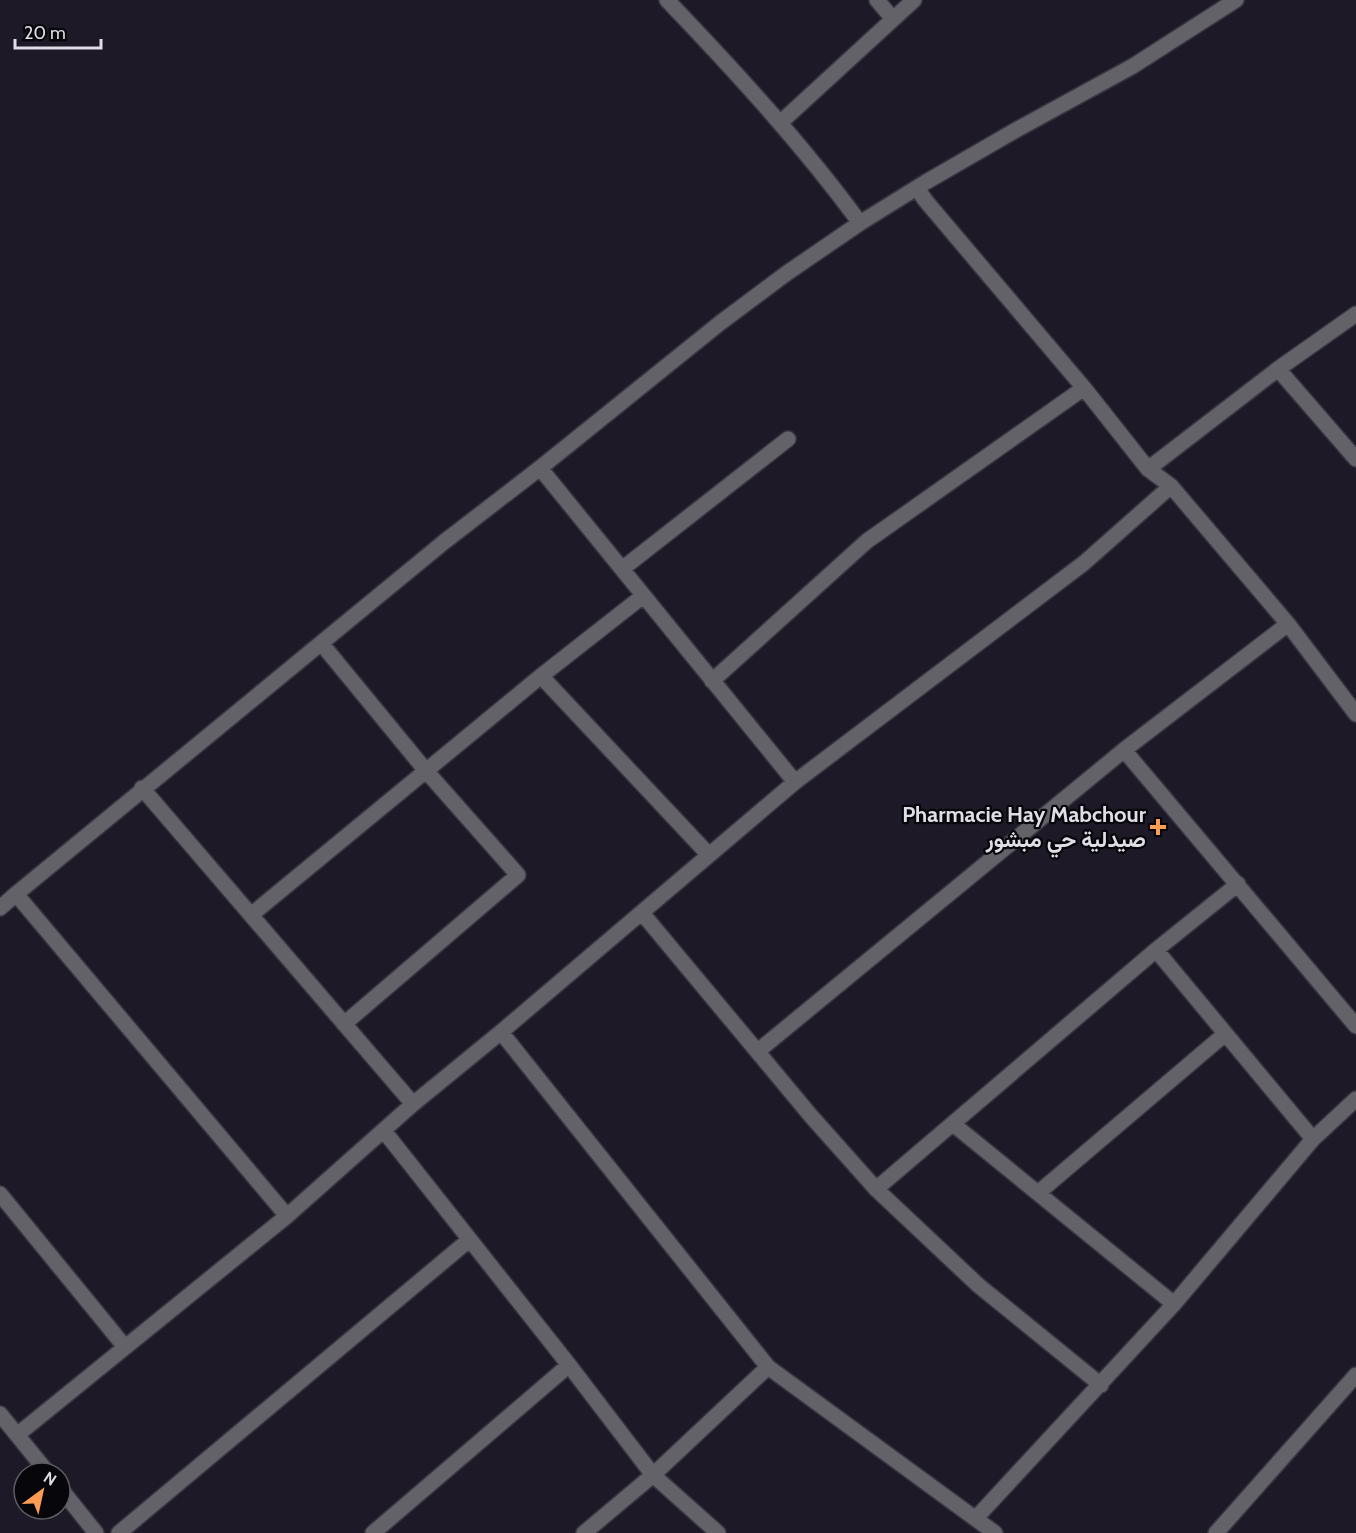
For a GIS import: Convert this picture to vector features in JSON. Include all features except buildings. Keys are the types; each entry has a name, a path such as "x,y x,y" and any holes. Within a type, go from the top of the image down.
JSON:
{"street":[{"path":"667,0 780,123 830,182 860,223"},
{"path":"877,0 893,19"},
{"path":"780,123 914,0"},
{"path":"0,908 142,788 444,542 720,323 787,273 860,223 917,188 1016,130 1133,66 1236,0"},
{"path":"917,188 1084,388 1148,469 1171,486 1288,624 1356,714"},
{"path":"1148,469 1278,369 1356,314"},
{"path":"1278,369 1356,459"},
{"path":"712,681 867,541 1084,388"},
{"path":"622,569 788,439"},
{"path":"540,468 795,782"},
{"path":"17,1435 287,1216 413,1104 795,782 1084,563 1171,486"},
{"path":"251,915 643,596"},
{"path":"758,1051 1124,750 1288,624"},
{"path":"321,643 427,772 518,875 344,1024"},
{"path":"542,676 708,855"},
{"path":"1124,750 1356,1026"},
{"path":"142,788 413,1104"},
{"path":"876,1189 1238,884"},
{"path":"16,894 287,1216"},
{"path":"642,913 811,1116 876,1189 978,1285 1101,1385"},
{"path":"1156,951 1313,1139"},
{"path":"501,1032 768,1367 995,1533"},
{"path":"1038,1193 1225,1034"},
{"path":"976,1518 1174,1304 1313,1139 1356,1099"},
{"path":"953,1124 1174,1304"},
{"path":"384,1131 653,1475 718,1533"},
{"path":"0,1194 125,1347"},
{"path":"119,1533 469,1240"},
{"path":"373,1533 569,1365"},
{"path":"584,1533 653,1475 768,1367"},
{"path":"1216,1533 1356,1375"},
{"path":"0,1414 38,1461"},
{"path":"72,1503 96,1533"}],"place":[{"name":"Pharmacie Hay Mabchour صيدلية حي مبشور","path":"1158,827"}]}
